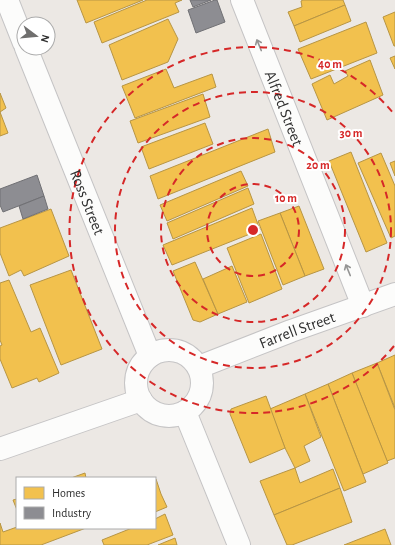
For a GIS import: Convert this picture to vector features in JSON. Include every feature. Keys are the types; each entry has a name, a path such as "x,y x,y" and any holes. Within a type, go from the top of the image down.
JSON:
{"street":[{"path":"7,0 16,23"},
{"name":"Alfred Street","path":"242,0 363,306"},
{"name":"Ross Street","path":"29,56 150,356"},
{"name":"Farrell Street","path":"199,367 290,331 395,294"},
{"path":"171,349 182,352 192,358 199,367 202,376 200,397 194,406 176,416 156,414 148,408 141,400 137,391 136,382 138,372 143,363 150,356 160,351 171,349"},
{"path":"0,449 141,400"},
{"path":"185,412 239,545"}],"building: Homes":[{"path":"77,0 143,0 86,23"},
{"path":"147,0 182,0 175,3 179,12 102,43 94,22"},
{"path":"343,0 345,5 294,26 288,12 302,7 301,1"},
{"path":"345,5 351,21 300,42 294,26"},
{"path":"395,12 395,46 394,46 383,17"},
{"path":"168,19 178,39 168,62 122,80 109,45"},
{"path":"366,22 377,53 311,79 298,49"},
{"path":"395,56 395,69 390,58"},
{"path":"370,60 383,95 327,120 312,84 330,75 334,84 348,76 345,71"},
{"path":"166,69 174,88 212,74 216,87 135,118 122,86"},
{"path":"0,93 6,108 0,112"},
{"path":"203,94 210,117 138,143 130,121"},
{"path":"0,112 8,133 0,136"},
{"path":"205,123 213,144 149,169 141,147"},
{"path":"268,129 275,152 158,199 150,176"},
{"path":"351,152 387,243 366,252 329,161"},
{"path":"381,153 395,186 395,236 391,238 358,163"},
{"path":"395,161 395,176 390,163"},
{"path":"241,171 248,186 167,221 160,205"},
{"path":"248,188 254,204 173,239 167,223"},
{"path":"299,206 324,269 305,276 280,213"},
{"path":"252,208 260,230 172,265 163,245"},
{"path":"51,209 69,256 24,276 21,270 9,276 0,253 0,228"},
{"path":"280,213 305,276 283,285 258,221"},
{"path":"261,234 282,289 249,303 227,248"},
{"path":"195,262 218,314 200,322 193,320 173,271"},
{"path":"232,266 247,302 218,314 203,279"},
{"path":"71,270 102,349 61,365 30,285"},
{"path":"9,280 31,332 40,328 59,373 39,382 37,378 12,388 0,359 0,346 2,345 0,340 0,283"},
{"path":"395,355 395,408 377,363"},
{"path":"377,363 395,410 395,458 387,461 352,373"},
{"path":"352,373 388,463 363,474 328,384"},
{"path":"328,384 366,482 344,491 305,394"},
{"path":"305,394 321,437 304,446 310,461 295,468 285,448 270,409"},
{"path":"266,396 285,448 250,463 230,414 231,409"},
{"path":"295,468 300,483 333,469 340,488 274,515 260,481"},
{"path":"85,473 86,477 74,477"},
{"path":"156,479 161,494 167,507 156,512"},
{"path":"340,488 352,522 292,545 287,545 274,515"},
{"path":"16,499 16,508 13,500"},
{"path":"165,514 173,535 147,545 104,545 102,540 130,529 156,529 156,518"},
{"path":"0,523 3,532 16,527 16,529 83,529 41,545 0,545"},
{"path":"385,529 391,545 344,545"},
{"path":"175,538 177,545 158,545"}],"building: Industry":[{"path":"190,0 211,0 193,7"},
{"path":"217,0 225,22 196,33 188,10"},
{"path":"37,175 44,196 3,212 0,205 0,189"},
{"path":"44,196 48,209 23,219 19,206"}]}
